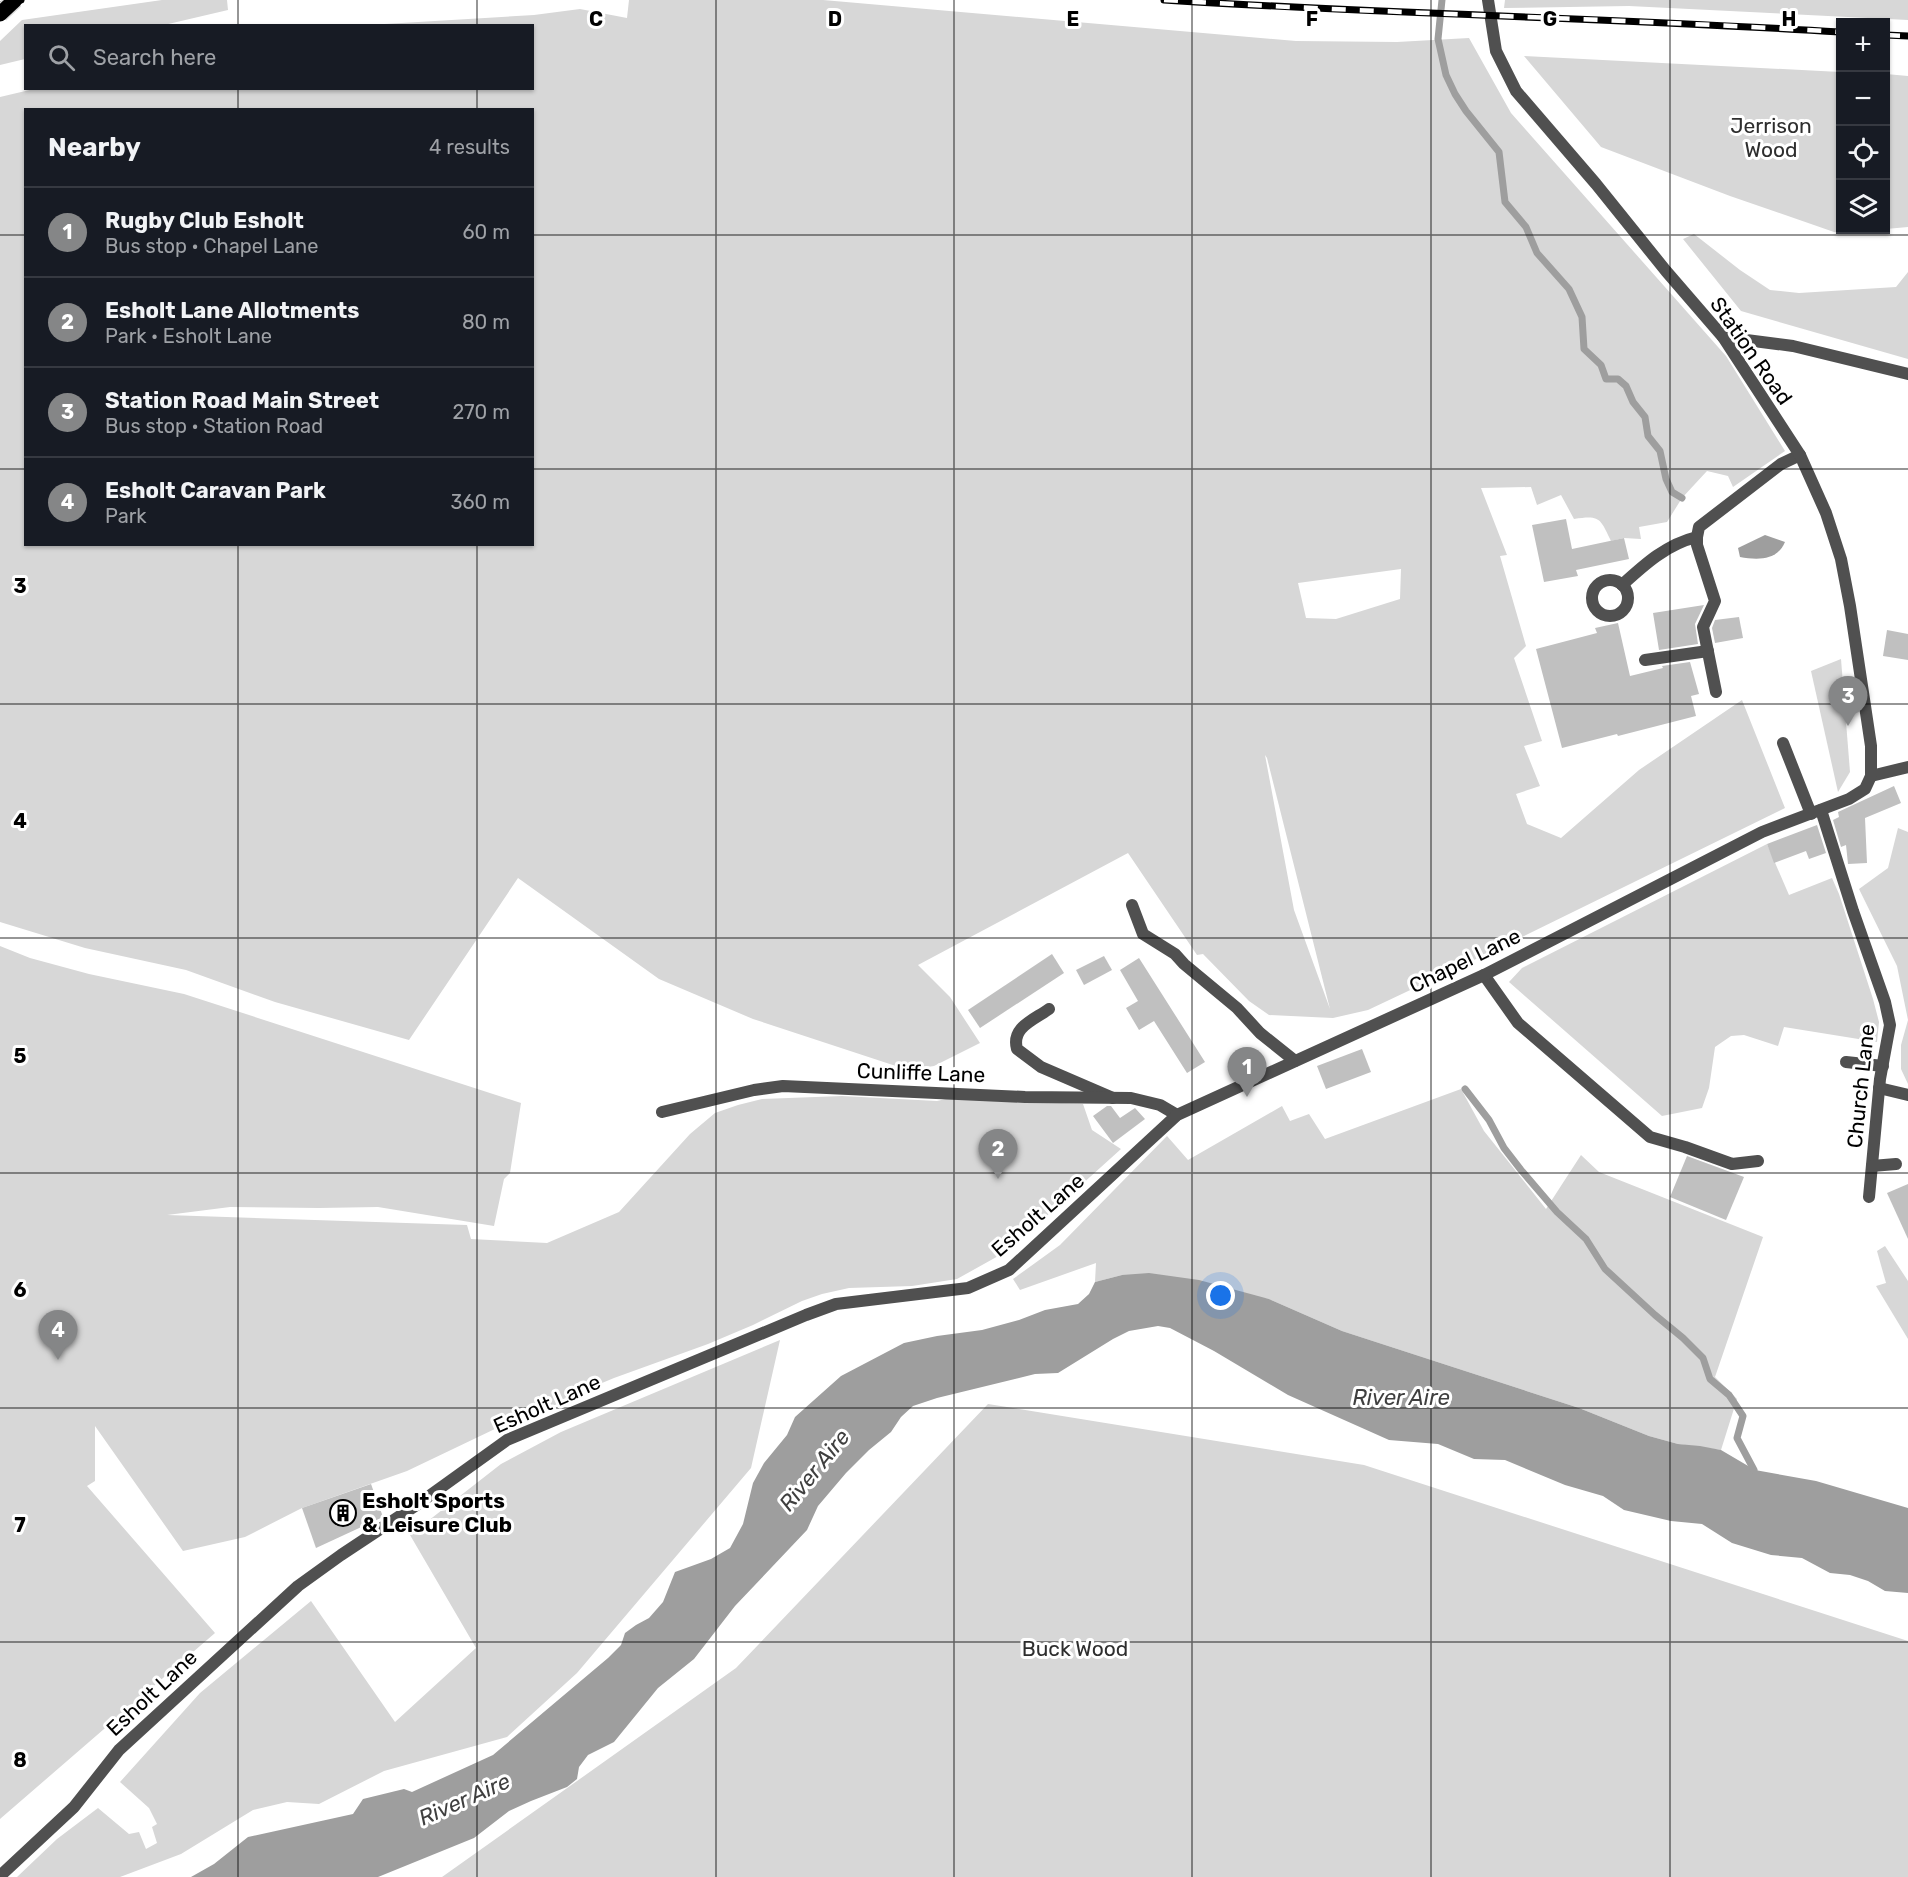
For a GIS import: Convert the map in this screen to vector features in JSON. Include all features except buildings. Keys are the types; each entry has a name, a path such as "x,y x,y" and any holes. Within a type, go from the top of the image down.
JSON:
{"main road":[{"path":"0,14 15,0"}],"street":[{"name":"Station Road","path":"1488,0 1496,51 1516,92 1723,337 1800,455 1826,513 1840,559 1850,606 1871,746 1871,776"},
{"path":"1723,337 1793,345 1908,374"},
{"path":"1716,692 1703,627 1715,601 1697,545 1699,527 1780,464 1800,455"},
{"path":"1622,585 1651,558 1682,540 1697,537"},
{"path":"1645,660 1708,651"},
{"name":"Church Lane","path":"1783,743 1816,812 1885,1002 1890,1025 1880,1088 1869,1197"},
{"path":"1871,776 1908,767"},
{"name":"Chapel Lane","path":"1133,1156 1177,1115 1484,975 1762,832 1849,799 1865,789 1871,776"},
{"path":"1132,905 1143,934 1175,954 1237,1008 1260,1033 1295,1061"},
{"path":"1484,975 1518,1023 1650,1137 1732,1164 1758,1161"},
{"path":"1049,1009 1018,1030 1015,1036 1017,1049 1041,1067 1113,1098"},
{"path":"1846,1062 1883,1066"},
{"name":"Cunliffe Lane","path":"662,1112 754,1090 783,1086 1025,1097 1131,1098 1160,1105 1177,1115"},
{"path":"1880,1088 1908,1095"},
{"name":"Esholt Lane","path":"0,1876 74,1807 119,1750 298,1586 507,1440 836,1304 968,1288 1010,1270 1133,1156"},
{"path":"1872,1166 1896,1164"}],"green space":[{"path":"162,0 227,0 228,10 168,24 24,24 24,59 0,65 0,41 22,20"},
{"path":"629,0 823,0 1296,41 1397,42 1469,38 1511,113 1726,356 1785,451 1733,487 1728,476 1707,471 1682,498 1667,522 1639,527 1641,539 1624,538 1611,541 1598,520 1594,518 1574,519 1561,495 1537,505 1531,487 1481,488 1507,555 1500,556 1526,646 1514,658 1542,741 1524,746 1540,786 1516,794 1527,824 1561,838 1639,770 1742,700 1785,808 1368,1010 1333,1018 1269,1015 1249,1001 1203,954 1197,955 1128,853 918,965 950,997 980,1043 934,1066 908,1070 753,1019 659,979 518,878 409,1040 275,1002 186,970 85,948 0,922 0,97 30,90 534,90 534,24 385,24 534,15 580,9 627,18","holes":["1401,569 1400,599 1336,619 1306,618 1298,583","1265,755 1267,758 1330,1009 1294,910"]},
{"path":"1505,0 1908,0 1908,20 1629,6 1504,8"},
{"name":"Jerrison Wood","path":"1524,56 1836,72 1836,232 1730,196 1601,147"},
{"path":"1890,74 1908,76 1908,227 1890,229"},
{"path":"1694,234 1770,290 1799,293 1896,287 1908,272 1908,359 1741,311 1683,239"},
{"path":"1841,659 1850,772 1838,792 1811,671"},
{"path":"1898,828 1908,832 1908,1020 1897,966 1859,889 1888,868"},
{"path":"1767,844 1789,895 1832,878 1873,999 1879,1022 1877,1042 1784,1027 1778,1046 1744,1035 1731,1036 1715,1047 1709,1088 1702,1108 1662,1116 1509,982 1522,968"},
{"path":"0,946 30,958 89,974 184,994 521,1103 510,1173 504,1179 494,1226 378,1207 230,1207 167,1215 467,1225 471,1239 547,1243 619,1212 690,1134 715,1113 762,1099 842,1096 937,1101 950,1098 1083,1104 1092,1130 1121,1149 1009,1250 957,1279 912,1286 849,1288 802,1301 708,1344 578,1393 530,1418 522,1416 407,1471 302,1508 245,1537 183,1551 95,1426 95,1481 87,1486 215,1633 0,1819"},
{"path":"1908,1020 1908,1084 1901,1069 1901,1045"},
{"path":"1461,1089 1484,1131 1546,1209 1581,1155 1599,1172 1763,1237 1715,1377 1737,1399 1721,1450 1678,1444 1649,1436 1579,1408 1342,1331 1269,1299 1122,1275 1095,1282 1096,1263 1020,1290 1013,1279 1060,1245 1167,1136 1188,1160 1282,1106 1290,1121 1309,1114 1325,1139"},
{"path":"1885,1246 1908,1281 1908,1339 1876,1286 1886,1283 1877,1251"},
{"path":"780,1340 751,1468 577,1673 507,1737 384,1771 319,1804 287,1802 253,1810 181,1854 120,1877 17,1877 57,1839 98,1808 129,1834 139,1832 146,1849 157,1843 152,1827 157,1824 149,1808 120,1782 200,1693 311,1601 395,1722 476,1648 410,1535 501,1464 561,1432"},
{"name":"Buck Wood","path":"988,1404 1364,1465 1908,1641 1908,1877 442,1877 736,1668"}],"water":[{"path":"1765,535 1785,542 1777,553 1760,559 1740,557 1738,548"},
{"name":"River Aire","path":"1149,1273 1199,1280 1269,1299 1342,1331 1579,1408 1649,1436 1678,1444 1721,1450 1755,1470 1816,1481 1908,1508 1908,1593 1885,1591 1868,1581 1850,1575 1830,1573 1802,1558 1771,1555 1732,1543 1702,1524 1671,1521 1624,1510 1603,1496 1565,1485 1505,1460 1474,1459 1438,1444 1389,1440 1288,1395 1214,1351 1170,1328 1158,1326 1129,1331 1058,1373 1035,1374 913,1406 901,1417 891,1432 846,1473 818,1506 807,1530 735,1606 694,1659 658,1688 614,1742 588,1755 579,1767 577,1779 567,1787 509,1811 474,1838 378,1877 191,1877 214,1864 248,1837 353,1814 363,1799 404,1789 412,1792 493,1755 608,1658 621,1645 625,1633 649,1618 663,1602 675,1572 711,1559 730,1548 743,1524 753,1483 764,1463 787,1435 795,1417 841,1376 904,1343 982,1330 1045,1310 1078,1304 1089,1294 1095,1282 1122,1275"}],"waterway":[{"path":"1442,0 1438,39 1446,75 1466,111 1499,152 1505,202 1526,227 1537,253 1569,289 1582,317 1584,349 1601,365 1606,379 1618,379 1626,386 1633,402 1645,417 1648,436 1660,451 1666,479 1672,492 1682,498"},
{"path":"1465,1089 1489,1120 1504,1148 1521,1170 1557,1212 1586,1239 1605,1269 1703,1358 1710,1379 1729,1395 1743,1416 1737,1438 1754,1470"}],"railway":[{"path":"0,5 21,0"},
{"path":"1164,0 1836,32"},
{"path":"1890,35 1908,36"}],"place":[{"name":"Station Road Main Street","path":"1848,726"},
{"name":"Rugby Club Esholt","path":"1247,1097"},
{"name":"Esholt Lane Allotments","path":"998,1179"},
{"name":"Esholt Caravan Park","path":"58,1360"},
{"name":"Esholt Sports & Leisure Club","path":"343,1513"}]}
